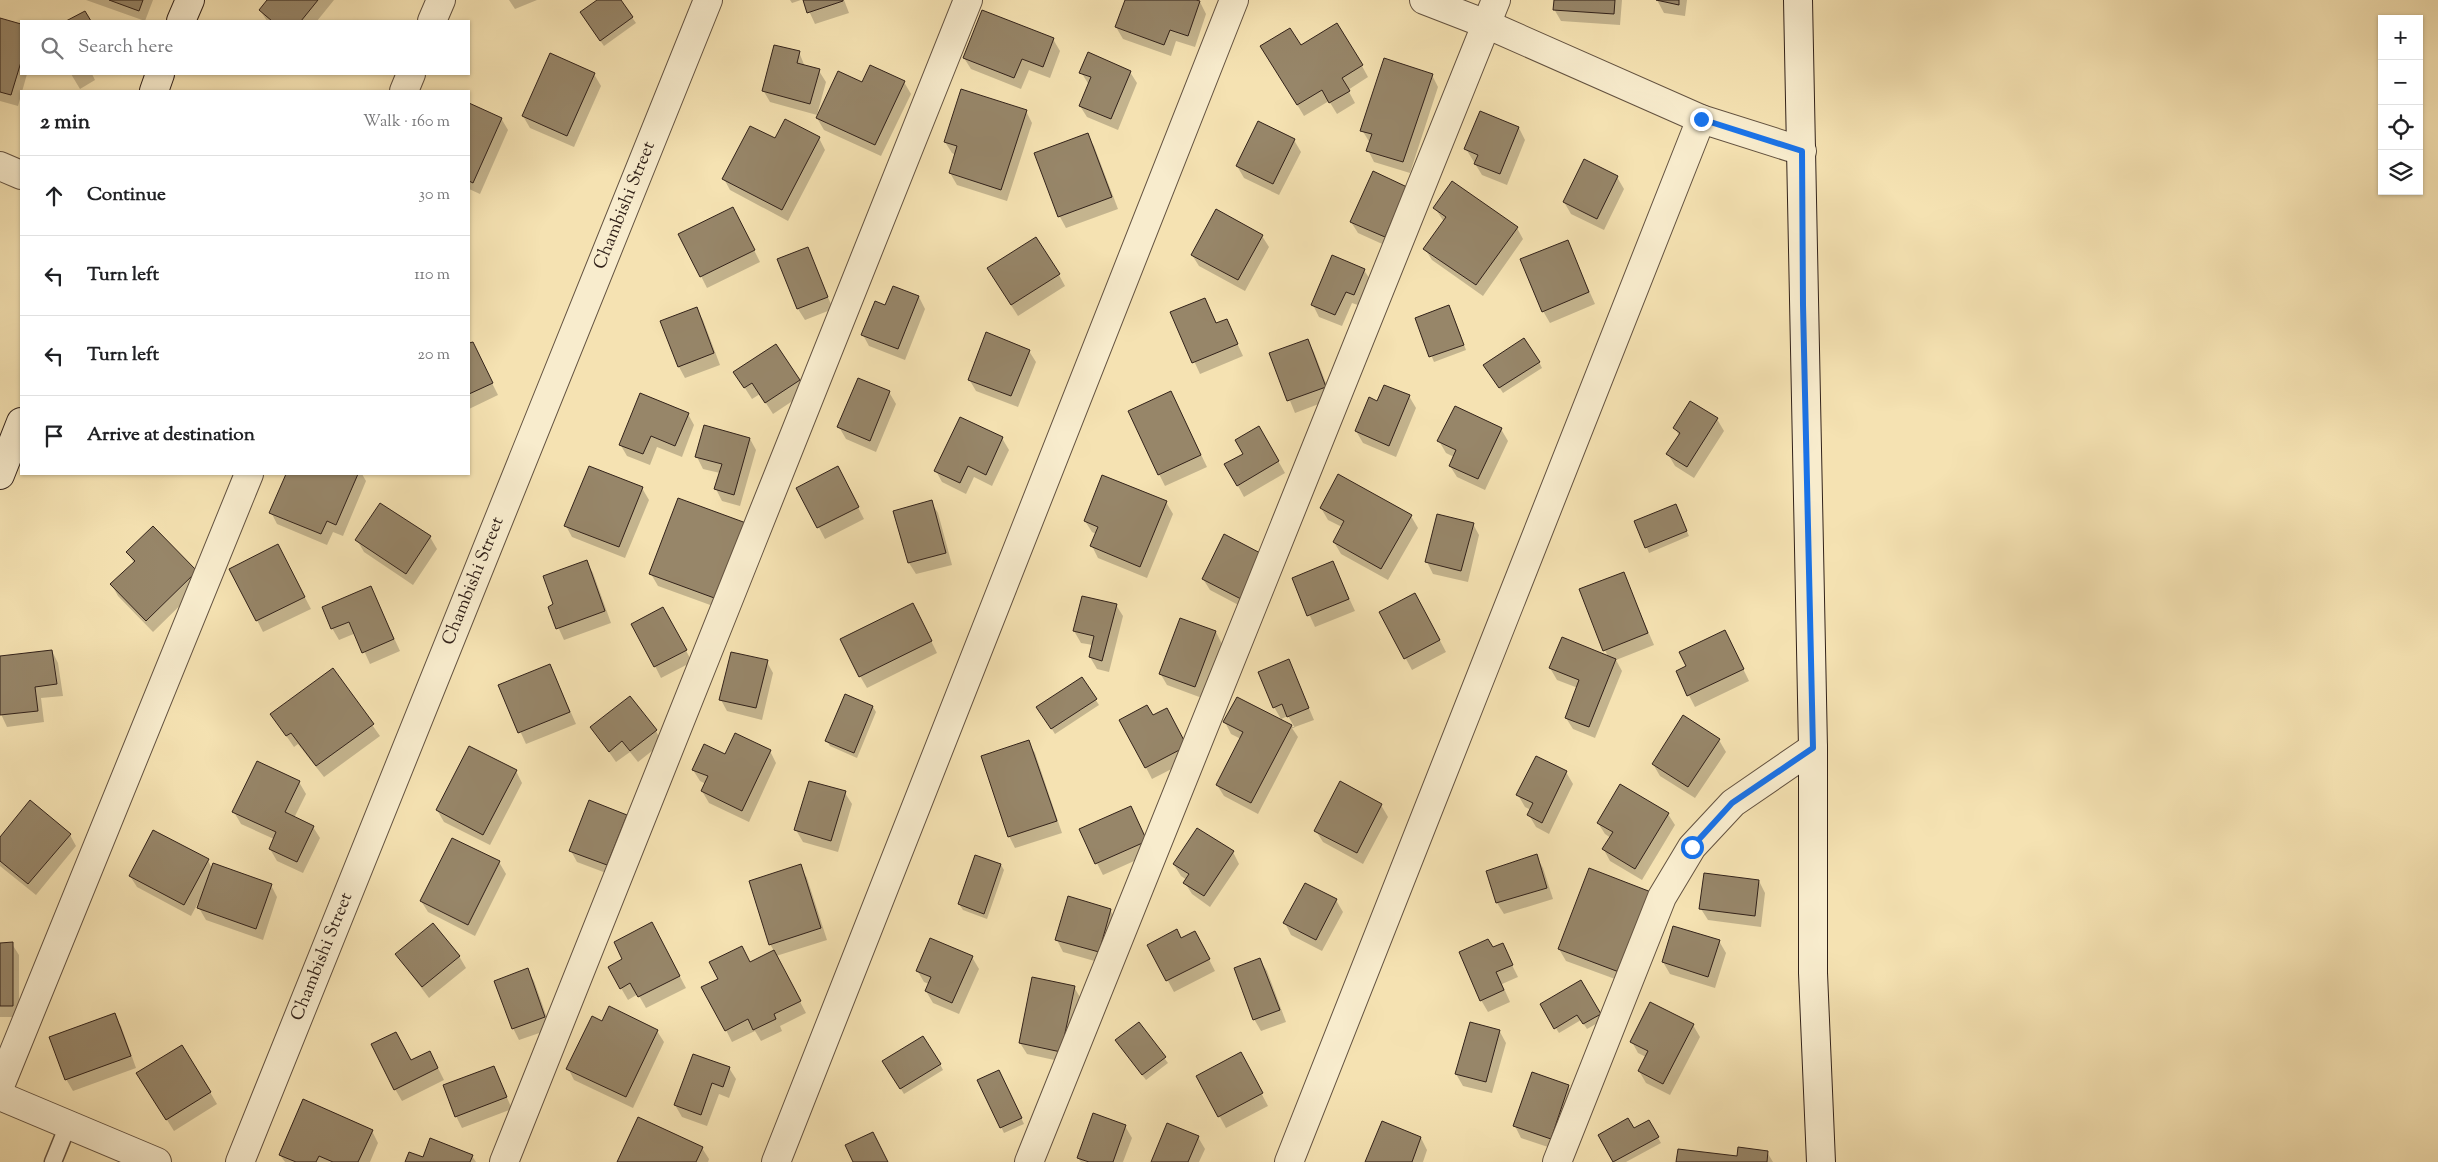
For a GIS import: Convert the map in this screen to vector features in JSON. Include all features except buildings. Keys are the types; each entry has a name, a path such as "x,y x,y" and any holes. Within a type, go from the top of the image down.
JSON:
{"street":[{"path":"181,20 190,0"},
{"path":"432,20 441,0"},
{"name":"Chambishi Street","path":"240,1162 708,0"},
{"path":"504,1162 968,0"},
{"path":"776,1162 1234,0"},
{"path":"1424,0 1491,12 1701,119 1802,151"},
{"path":"1798,0 1813,748 1813,973 1821,1162"},
{"path":"1029,1162 1491,12"},
{"path":"154,90 160,75"},
{"path":"404,90 411,75"},
{"path":"1289,1162 1701,119"},
{"path":"0,166 20,175"},
{"path":"0,474 20,424"},
{"path":"0,1086 249,475"},
{"path":"1557,1162 1662,897 1692,847 1732,803 1813,748"},
{"path":"0,1096 157,1162"}],"lane":[{"path":"53,1162 68,1125"}],"route":[{"path":"1692,847 1732,803 1813,748 1803,305 1802,151 1701,119"}]}
